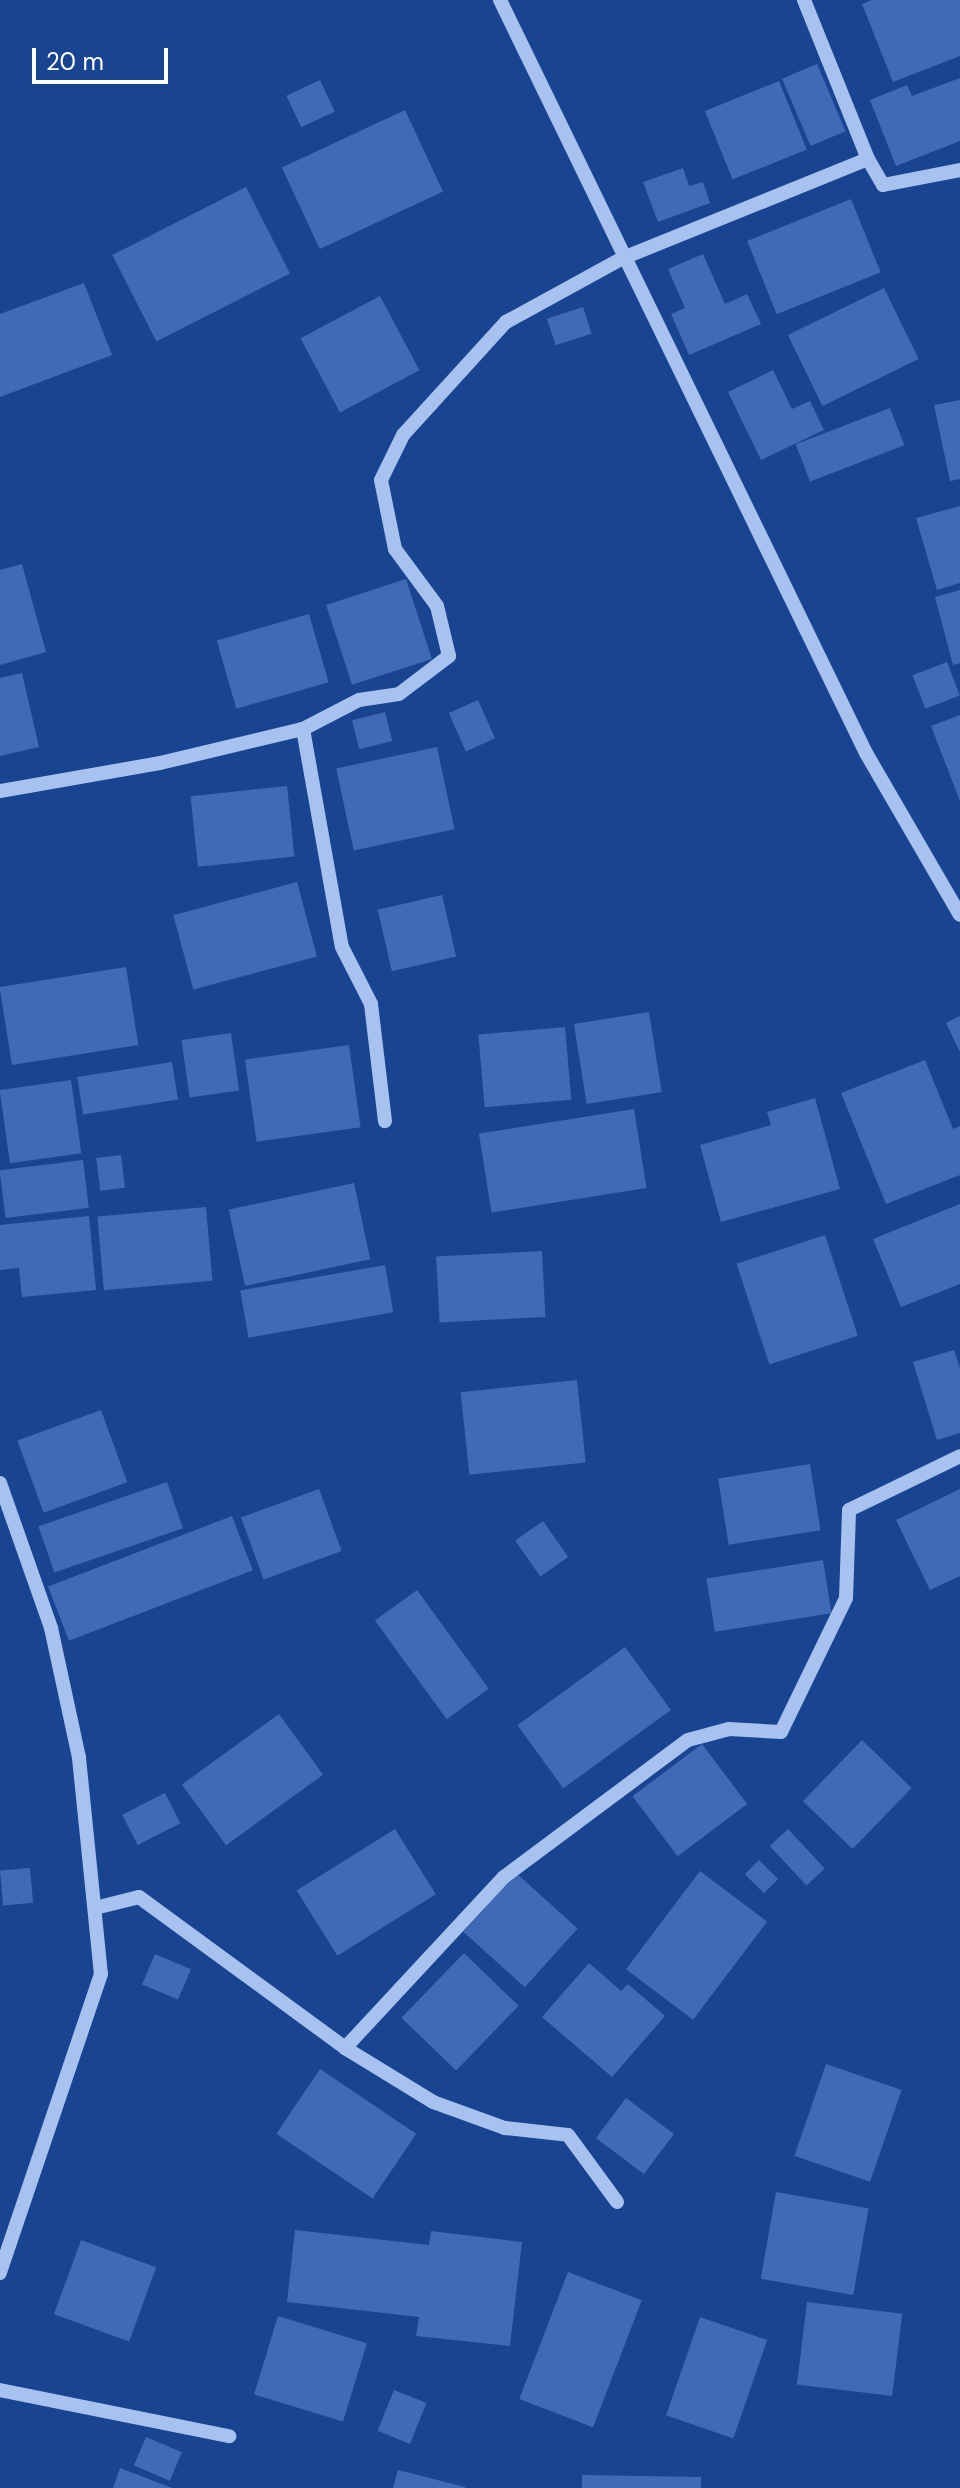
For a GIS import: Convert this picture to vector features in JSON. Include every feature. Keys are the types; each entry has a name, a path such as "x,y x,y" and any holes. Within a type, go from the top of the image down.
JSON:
{"street":[{"path":"500,0 866,753 960,915"},
{"path":"804,0 868,159 883,185 960,170"},
{"path":"0,791 160,763 303,729 359,700 399,694 449,656 437,606 395,549 381,480 403,435 506,322 623,258 868,159"},
{"path":"303,729 342,947 371,1004 385,1121"},
{"path":"345,2048 504,1877 688,1740 729,1729 781,1732 846,1598 849,1510 960,1456"},
{"path":"0,1483 51,1628 79,1758 101,1974 0,2273"},
{"path":"95,1908 139,1897 345,2048 433,2102 505,2128 568,2135 617,2202"},
{"path":"0,2390 229,2436"}],"building":[{"path":"872,0 960,0 960,56 893,82 862,4"},
{"path":"817,64 846,131 811,146 782,79"},
{"path":"960,78 960,141 896,166 870,100 907,85 912,96"},
{"path":"320,80 335,112 301,127 286,96"},
{"path":"779,81 807,150 733,180 705,111"},
{"path":"405,110 443,192 320,249 282,167"},
{"path":"683,168 689,186 703,182 710,203 658,222 643,182"},
{"path":"246,187 290,273 156,342 112,255"},
{"path":"851,199 881,272 777,314 747,241"},
{"path":"703,254 725,304 747,294 761,324 689,355 671,314 685,308 668,269"},
{"path":"84,283 112,355 0,397 0,314"},
{"path":"884,288 919,359 822,406 788,335"},
{"path":"380,296 419,370 340,412 301,338"},
{"path":"583,307 592,334 556,345 547,319"},
{"path":"773,370 792,409 810,401 824,430 761,460 728,392"},
{"path":"960,400 960,479 950,481 934,405"},
{"path":"890,408 904,445 810,482 796,444"},
{"path":"960,506 960,583 937,590 916,518"},
{"path":"22,564 46,652 0,665 0,570"},
{"path":"406,579 432,659 352,685 326,605"},
{"path":"960,590 960,663 953,665 935,597"},
{"path":"309,614 329,682 236,709 217,640"},
{"path":"947,662 960,696 925,709 912,675"},
{"path":"22,673 39,747 0,756 0,678"},
{"path":"478,700 495,738 466,751 449,713"},
{"path":"385,712 392,741 359,749 352,720"},
{"path":"960,715 960,801 931,726"},
{"path":"437,747 454,829 354,851 336,768"},
{"path":"287,786 294,857 198,867 191,796"},
{"path":"297,882 317,956 193,990 173,915"},
{"path":"442,895 456,956 392,971 378,910"},
{"path":"126,967 138,1045 12,1065 0,987"},
{"path":"649,1012 662,1092 587,1104 574,1024"},
{"path":"960,1016 960,1052 946,1023"},
{"path":"565,1027 571,1100 485,1107 478,1035"},
{"path":"231,1033 239,1090 190,1097 181,1040"},
{"path":"349,1045 361,1127 257,1142 245,1060"},
{"path":"925,1060 953,1129 960,1126 960,1175 886,1204 841,1093"},
{"path":"172,1062 178,1100 83,1115 77,1077"},
{"path":"71,1080 81,1153 10,1163 0,1090"},
{"path":"815,1098 840,1189 721,1222 700,1145 771,1125 767,1112"},
{"path":"634,1109 647,1188 491,1213 479,1134"},
{"path":"121,1155 125,1188 100,1191 96,1158"},
{"path":"83,1160 89,1208 5,1218 0,1170"},
{"path":"354,1183 370,1259 245,1286 229,1210"},
{"path":"960,1204 960,1284 901,1307 873,1239"},
{"path":"206,1207 212,1281 104,1290 97,1216"},
{"path":"89,1216 96,1290 22,1297 19,1268 0,1270 0,1225"},
{"path":"825,1235 858,1336 769,1365 737,1264"},
{"path":"542,1251 545,1317 440,1322 436,1257"},
{"path":"385,1265 393,1312 249,1338 240,1291"},
{"path":"954,1350 960,1368 960,1433 937,1440 913,1362"},
{"path":"577,1380 586,1463 469,1475 461,1392"},
{"path":"101,1410 127,1482 44,1513 17,1440"},
{"path":"810,1464 820,1530 729,1545 718,1479"},
{"path":"167,1482 183,1528 54,1573 38,1526"},
{"path":"319,1489 342,1551 264,1579 241,1517"},
{"path":"960,1489 960,1576 930,1590 896,1520"},
{"path":"232,1516 253,1570 69,1641 48,1587"},
{"path":"543,1521 568,1557 540,1577 515,1541"},
{"path":"823,1560 831,1613 715,1632 706,1578"},
{"path":"417,1590 489,1689 447,1719 375,1621"},
{"path":"625,1647 671,1710 563,1788 517,1725"},
{"path":"279,1714 323,1775 226,1845 182,1785"},
{"path":"862,1740 912,1788 853,1849 803,1801"},
{"path":"702,1744 747,1804 678,1856 633,1796"},
{"path":"165,1793 180,1823 138,1845 122,1815"},
{"path":"395,1829 436,1894 337,1956 297,1890"},
{"path":"788,1829 825,1868 807,1886 770,1846"},
{"path":"759,1860 778,1879 764,1893 745,1874"},
{"path":"30,1868 33,1903 3,1905 0,1871"},
{"path":"700,1871 767,1922 693,2020 626,1969"},
{"path":"516,1873 578,1929 525,1987 463,1932"},
{"path":"464,1953 519,2006 456,2071 401,2018"},
{"path":"155,1954 191,1969 178,2000 142,1984"},
{"path":"589,1963 621,1991 628,1984 665,2016 612,2077 542,2017"},
{"path":"826,2064 902,2090 870,2182 794,2156"},
{"path":"320,2069 416,2134 373,2199 276,2134"},
{"path":"626,2098 674,2134 644,2174 596,2138"},
{"path":"776,2192 869,2208 853,2295 761,2279"},
{"path":"295,2230 429,2245 431,2231 522,2242 510,2346 416,2336 419,2317 287,2302"},
{"path":"81,2240 156,2267 129,2342 54,2314"},
{"path":"568,2272 642,2300 593,2427 519,2399"},
{"path":"807,2302 902,2314 892,2396 797,2384"},
{"path":"278,2316 367,2343 343,2422 254,2394"},
{"path":"700,2317 767,2340 733,2438 666,2415"},
{"path":"394,2390 426,2403 410,2444 378,2431"},
{"path":"146,2437 182,2452 170,2481 134,2466"},
{"path":"120,2468 172,2488 113,2488"},
{"path":"398,2470 465,2487 465,2488 393,2488"},
{"path":"582,2475 701,2477 701,2488 582,2488"}]}
